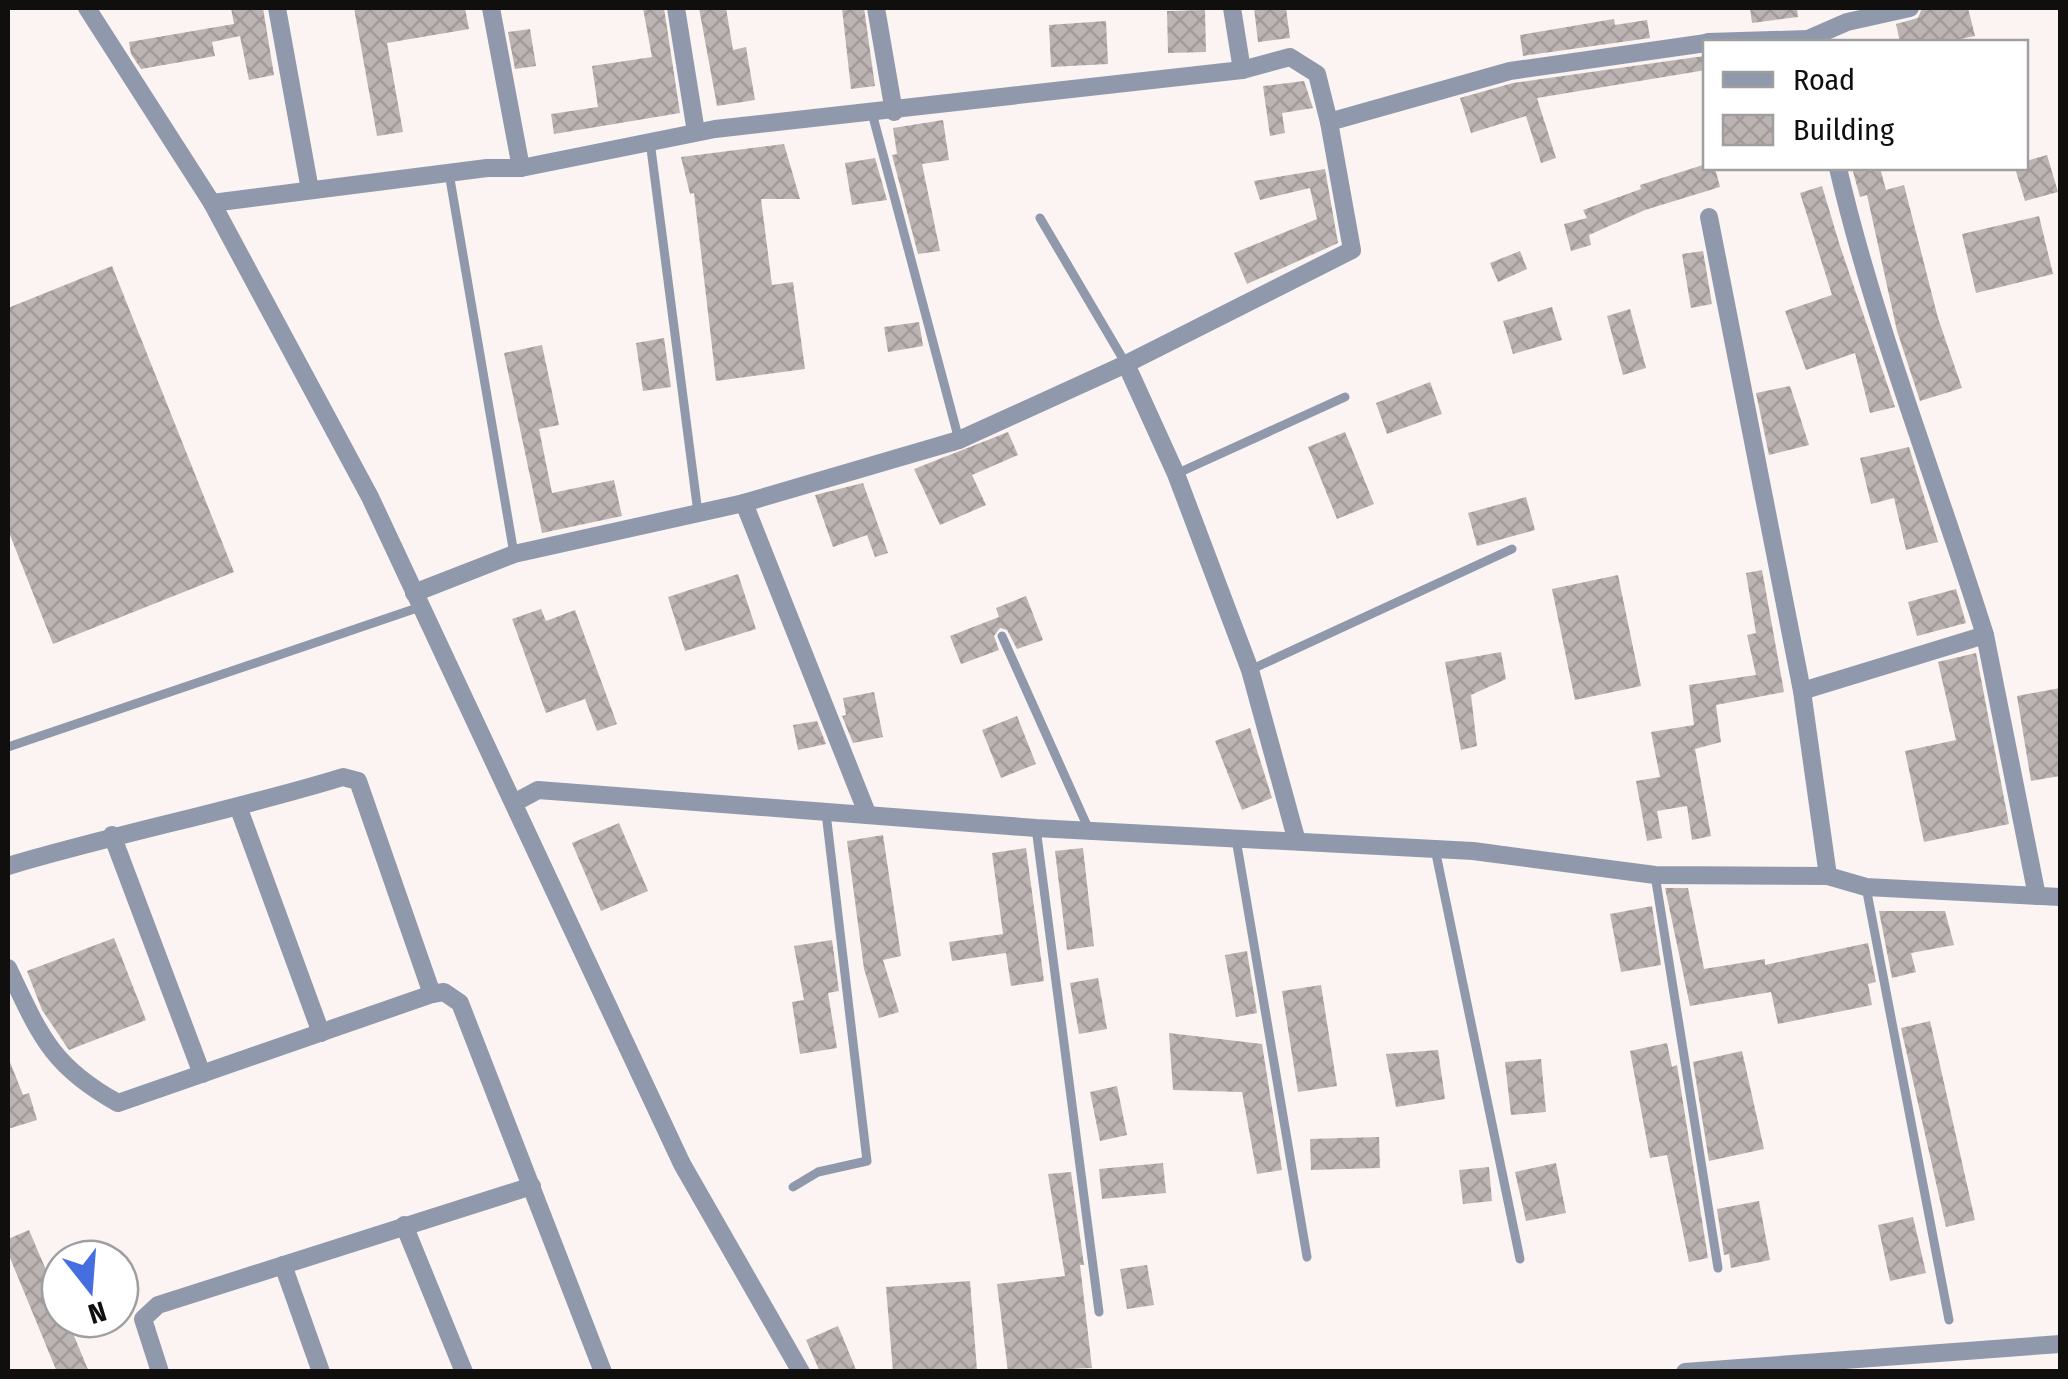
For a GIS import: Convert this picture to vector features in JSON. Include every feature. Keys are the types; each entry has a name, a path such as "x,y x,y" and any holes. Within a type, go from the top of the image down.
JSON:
{"street":[{"path":"87,8 212,203 370,497 682,1164 801,1372"},
{"path":"277,8 310,190"},
{"path":"491,8 521,168"},
{"path":"676,8 696,132"},
{"path":"876,8 894,112"},
{"path":"1232,8 1242,70"},
{"path":"1810,40 1846,22 1910,8"},
{"path":"1329,122 1510,71 1703,43"},
{"path":"212,203 449,173 521,168 696,132 1242,70 1290,57 1317,74 1352,250 1126,364 959,440 744,503 514,554 417,600"},
{"path":"1839,170 1904,402 1936,481 1985,635 2037,896"},
{"path":"1709,218 1802,691 1828,876"},
{"path":"1126,364 1176,474 1250,670 1296,838"},
{"path":"744,503 867,814"},
{"path":"1802,691 1985,635"},
{"path":"8,866 112,836 239,809 343,778 358,782 432,994"},
{"path":"514,802 538,790 736,802 826,813 1036,828 1296,838 1655,876 1828,876 1866,887 2060,897"},
{"path":"239,809 321,1033"},
{"path":"112,836 202,1074"},
{"path":"8,968 49,1051 118,1103 444,992 460,1004 604,1372"},
{"path":"160,1372 144,1320 158,1305 532,1186"},
{"path":"404,1225 464,1372"},
{"path":"283,1265 321,1372"},
{"path":"1685,1372 2060,1344"}],"lane":[{"path":"872,110 959,440"},
{"path":"650,142 698,513"},
{"path":"449,173 514,554"},
{"path":"1040,218 1126,364"},
{"path":"1176,474 1345,398"},
{"path":"1250,670 1512,550"},
{"path":"8,747 417,600"},
{"path":"1002,636 1089,830"},
{"path":"793,1186 818,1172 867,1162 826,813"},
{"path":"1036,828 1099,1312"},
{"path":"1236,837 1307,1257"},
{"path":"1435,850 1520,1259"},
{"path":"1655,876 1718,1268"},
{"path":"1866,887 1949,1320"}],"building":[{"path":"231,8 263,8 274,75 249,80 240,36 212,42 215,56 141,69 131,54 129,42 234,24"},
{"path":"354,8 465,8 469,29 387,43 403,132 377,136"},
{"path":"643,8 664,8 680,113 554,134 551,114 598,107 592,66 652,57"},
{"path":"699,8 726,8 733,50 746,47 755,100 717,106"},
{"path":"842,8 864,8 875,86 851,89"},
{"path":"1254,8 1286,8 1290,38 1258,42"},
{"path":"1750,8 1797,8 1798,17 1752,23"},
{"path":"1922,8 1968,8 1975,36 1900,40 1896,24 1918,18"},
{"path":"1205,10 1206,52 1168,53 1167,11"},
{"path":"1614,19 1615,25 1647,20 1650,38 1523,56 1520,35"},
{"path":"1106,21 1108,64 1051,67 1049,25"},
{"path":"530,29 536,66 515,69 508,32"},
{"path":"1703,56 1703,70 1537,98 1556,158 1541,163 1526,116 1471,133 1460,98 1513,83"},
{"path":"1304,81 1313,108 1282,113 1285,133 1270,136 1263,86"},
{"path":"943,120 949,160 922,164 940,251 918,254 892,155 897,154 893,128"},
{"path":"784,144 800,199 761,199 772,285 793,282 805,369 716,381 694,193 690,194 681,157"},
{"path":"2047,155 2058,192 2025,201 2016,170 2028,170 2028,160"},
{"path":"875,158 887,200 852,205 845,163"},
{"path":"1703,165 1703,170 1716,170 1720,187 1645,210 1589,235 1591,245 1571,251 1564,224 1587,218 1583,210 1641,189 1640,185"},
{"path":"1325,169 1338,243 1247,284 1234,253 1317,219 1310,188 1260,200 1254,181"},
{"path":"1853,170 1881,170 1886,190 1904,185 1938,318 1962,388 1920,401 1897,331 1867,195 1860,197"},
{"path":"1822,186 1895,407 1870,413 1855,353 1806,370 1785,311 1832,295 1800,193"},
{"path":"2039,216 2053,274 1976,293 1962,234"},
{"path":"1520,251 1527,269 1498,282 1490,263"},
{"path":"1703,251 1712,304 1691,308 1682,254"},
{"path":"112,266 234,572 53,644 8,530 8,308"},
{"path":"1552,307 1562,340 1513,354 1503,321"},
{"path":"1630,309 1646,368 1623,375 1607,316"},
{"path":"919,322 923,346 888,352 884,327"},
{"path":"664,338 671,387 643,391 636,343"},
{"path":"542,345 559,425 539,429 552,493 614,480 622,516 542,533 504,353"},
{"path":"1430,382 1442,414 1387,434 1376,403"},
{"path":"1790,386 1809,445 1769,455 1756,393"},
{"path":"1008,432 1018,455 972,475 986,505 940,525 914,469"},
{"path":"1345,432 1374,504 1337,519 1308,447"},
{"path":"1909,447 1938,542 1906,550 1894,498 1871,504 1860,458"},
{"path":"863,483 888,553 875,557 867,535 833,547 815,495"},
{"path":"1526,497 1535,530 1477,546 1468,513"},
{"path":"1762,570 1784,692 1716,705 1721,742 1695,749 1711,836 1692,840 1687,806 1657,811 1662,838 1647,841 1636,781 1660,777 1651,732 1694,725 1689,685 1756,675 1747,635 1756,633 1746,573"},
{"path":"738,574 756,629 685,651 668,597"},
{"path":"1618,575 1641,686 1575,700 1552,589"},
{"path":"1956,589 1966,623 1917,636 1908,602"},
{"path":"1026,596 1043,640 1017,649 1007,630 1000,628 994,636 999,650 961,664 950,636 999,617 996,608"},
{"path":"541,609 546,621 575,610 617,724 597,731 585,699 546,713 512,619"},
{"path":"1501,652 1506,679 1471,695 1477,746 1461,750 1445,662"},
{"path":"1976,653 2009,824 1924,842 1905,751 1956,740 1938,662"},
{"path":"2060,688 2060,776 2031,781 2017,696"},
{"path":"874,692 883,737 853,743 842,716 846,715 843,698"},
{"path":"1017,716 1036,764 1001,778 982,730"},
{"path":"817,721 826,744 798,750 793,725"},
{"path":"1250,728 1272,798 1242,810 1215,741"},
{"path":"619,823 648,891 601,911 572,843"},
{"path":"883,835 901,956 883,960 899,1012 879,1018 864,969 847,841"},
{"path":"1026,848 1044,981 1011,986 1006,953 952,961 949,942 1003,934 992,853"},
{"path":"1083,848 1094,946 1067,950 1055,851"},
{"path":"1665,888 1688,888 1704,969 1765,959 1765,965 1868,943 1876,982 1868,984 1872,1005 1778,1024 1771,992 1690,1006"},
{"path":"1652,906 1661,965 1621,972 1610,914"},
{"path":"1879,911 1945,911 1954,945 1911,953 1916,972 1892,978"},
{"path":"114,938 146,1020 69,1050 42,1010 27,971"},
{"path":"832,940 839,991 828,993 837,1048 800,1054 792,1002 804,1000 794,946"},
{"path":"1247,951 1257,1013 1236,1017 1225,955"},
{"path":"1098,978 1107,1029 1079,1034 1070,983"},
{"path":"1321,985 1337,1086 1298,1092 1282,991"},
{"path":"1930,1021 1975,1220 1946,1227 1901,1028"},
{"path":"1169,1033 1262,1044 1282,1170 1257,1174 1242,1092 1173,1090"},
{"path":"1667,1043 1672,1067 1677,1065 1708,1258 1689,1262 1667,1155 1650,1158 1630,1051"},
{"path":"1438,1050 1445,1099 1396,1107 1386,1054"},
{"path":"1742,1051 1764,1149 1709,1161 1693,1062"},
{"path":"8,1057 23,1095 29,1093 37,1120 8,1129"},
{"path":"1541,1059 1546,1112 1511,1115 1505,1062"},
{"path":"1117,1086 1127,1135 1100,1141 1090,1092"},
{"path":"1379,1137 1380,1168 1311,1170 1310,1139"},
{"path":"1163,1163 1166,1193 1102,1199 1099,1169"},
{"path":"1556,1163 1566,1213 1526,1221 1515,1172"},
{"path":"1489,1167 1492,1201 1463,1204 1459,1170"},
{"path":"1071,1172 1084,1265 1080,1265 1092,1368 1008,1372 997,1284 1065,1276 1048,1174"},
{"path":"1759,1201 1770,1260 1731,1268 1729,1254 1724,1255 1717,1209"},
{"path":"1913,1217 1926,1273 1890,1281 1878,1225"},
{"path":"29,1230 40,1256 40,1331 8,1253 8,1239"},
{"path":"1147,1265 1154,1305 1127,1309 1120,1269"},
{"path":"970,1281 977,1370 893,1372 886,1287"},
{"path":"838,1326 857,1372 820,1372 806,1340"},
{"path":"43,1339 75,1339 89,1372 57,1372"}]}
